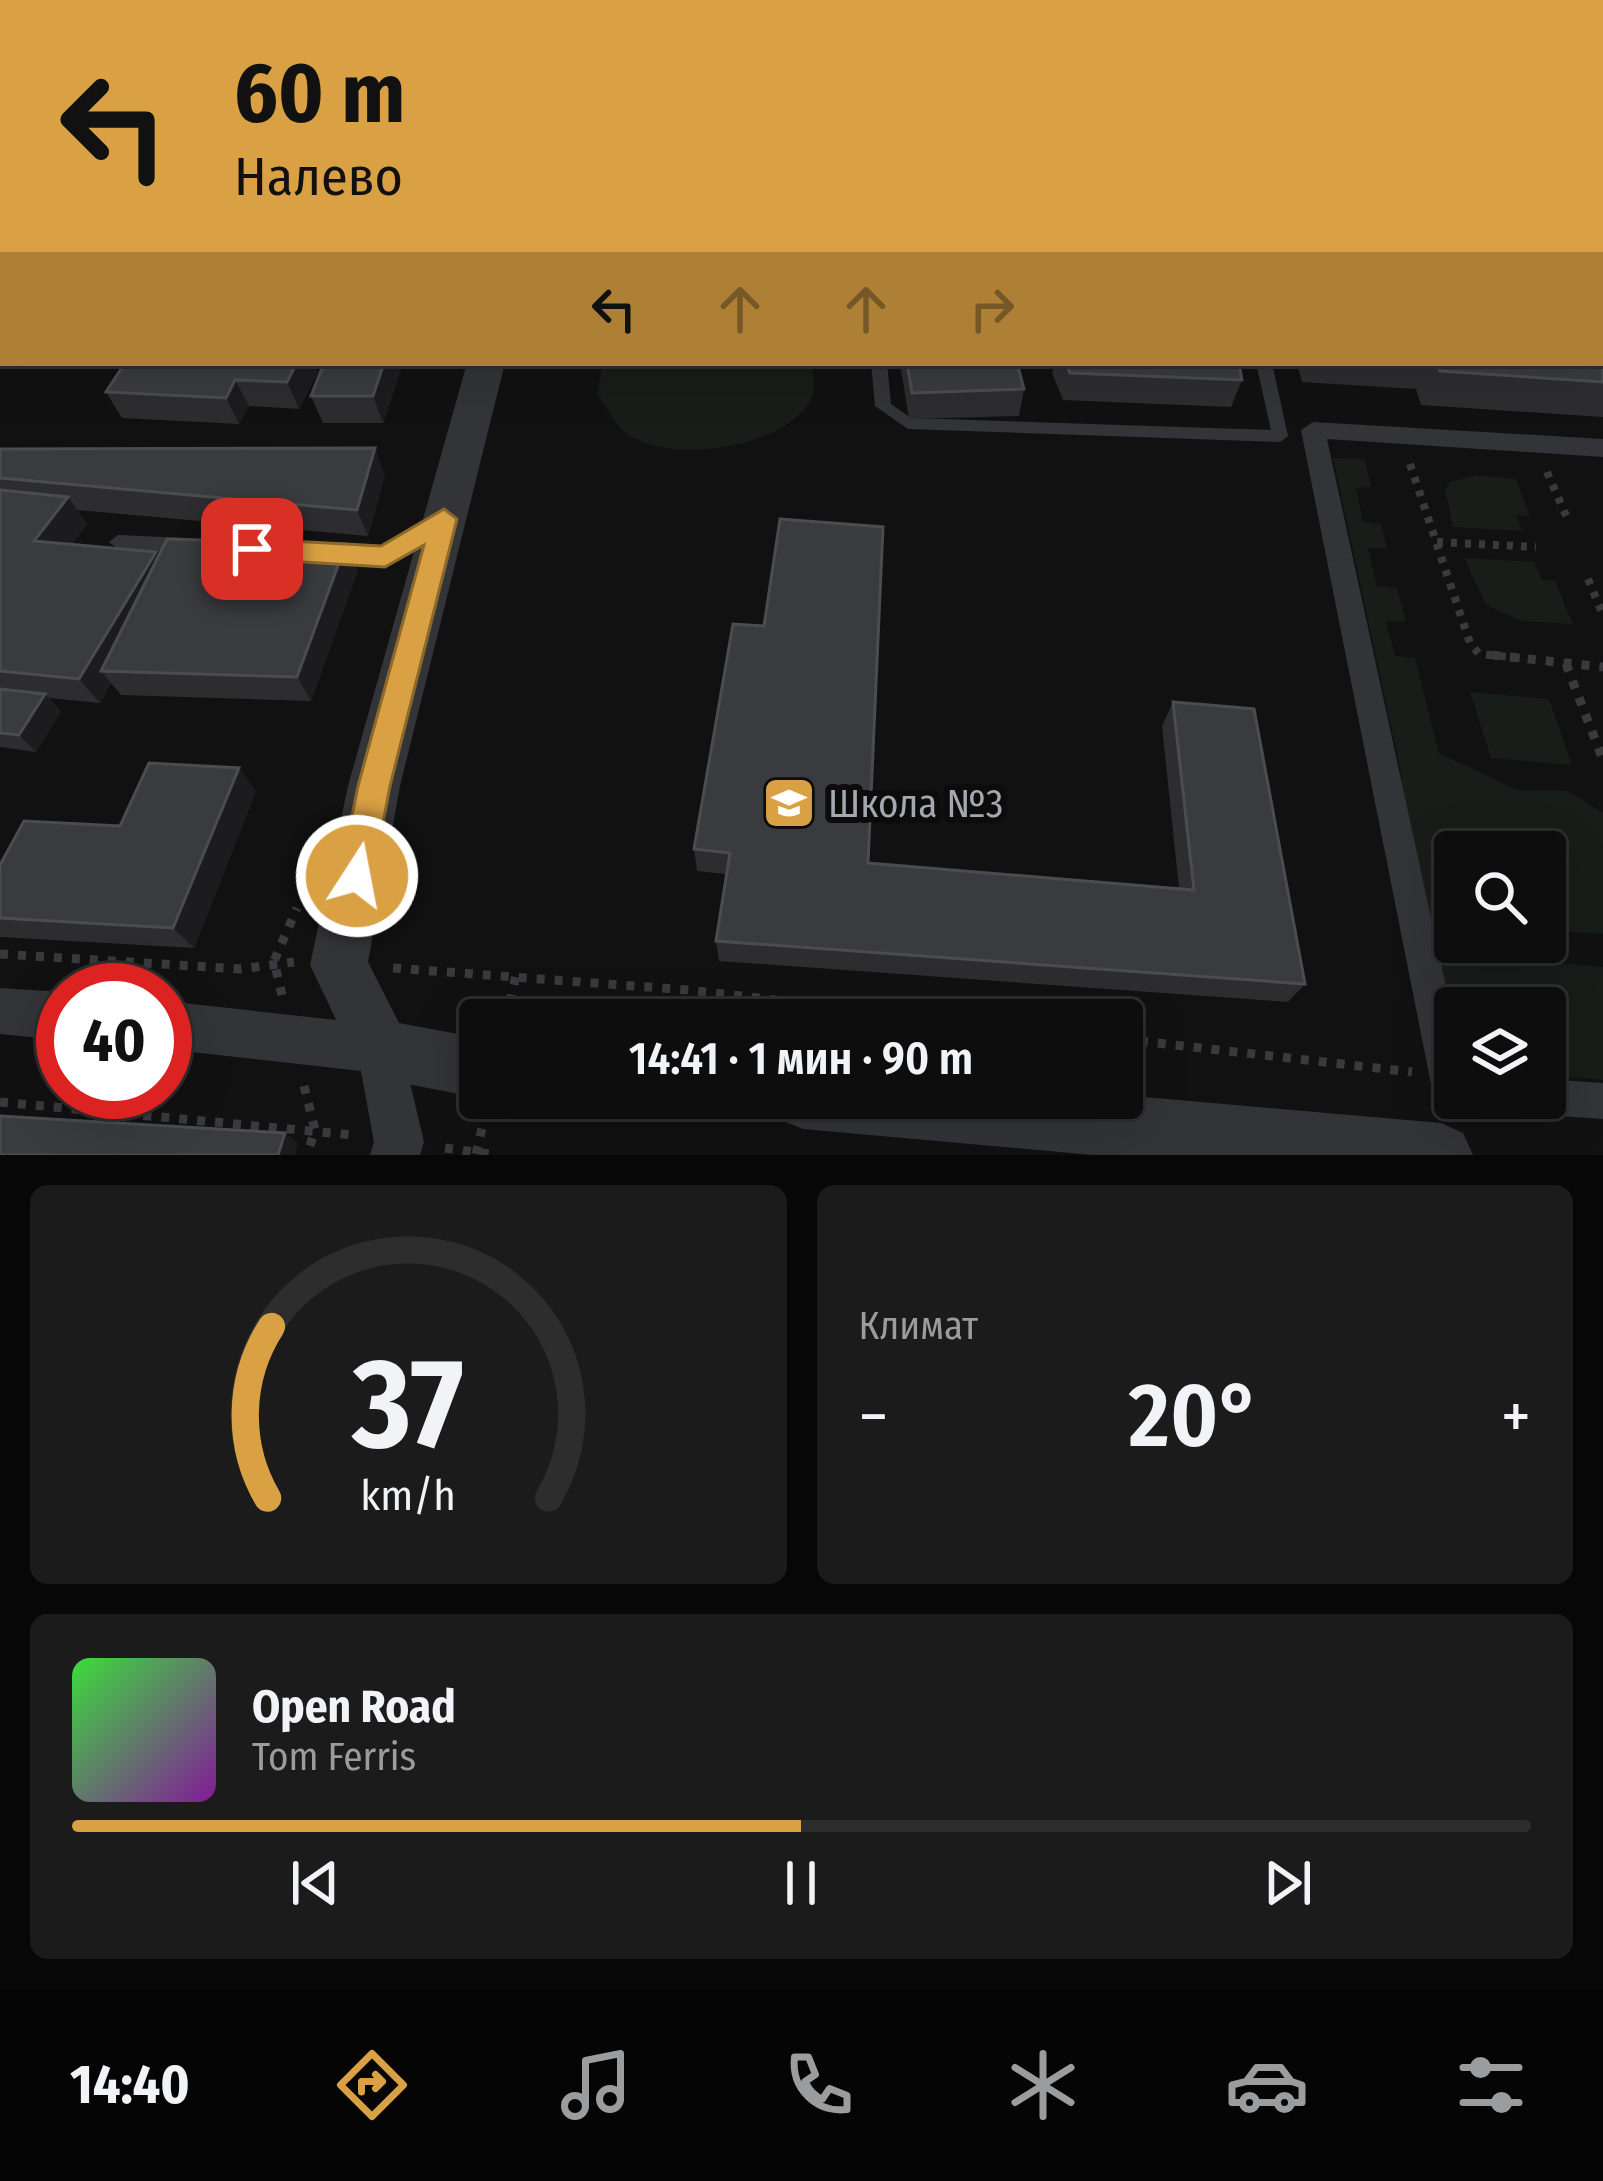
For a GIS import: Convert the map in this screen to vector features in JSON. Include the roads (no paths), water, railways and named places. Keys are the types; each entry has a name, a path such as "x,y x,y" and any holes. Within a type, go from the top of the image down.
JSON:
{"street":[{"path":"397,1148 381,1049 339,965 374,786 485,366"},
{"path":"1434,1012 1313,430 1603,448"},
{"path":"0,1011 36,1014"},
{"path":"192,1027 292,1036 459,1064"},
{"path":"1566,1099 1603,1102"},
{"path":"1038,1119 1441,1155"}],"lane":[{"path":"879,366 883,406 908,423 1280,436 1265,366"},
{"path":"296,551 385,556 444,519"},
{"path":"118,542 207,547"}],"place":[{"name":"Школа №3","path":"789,803"}]}
